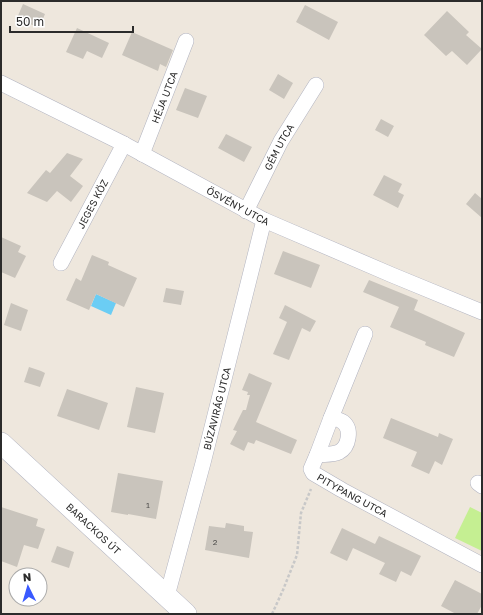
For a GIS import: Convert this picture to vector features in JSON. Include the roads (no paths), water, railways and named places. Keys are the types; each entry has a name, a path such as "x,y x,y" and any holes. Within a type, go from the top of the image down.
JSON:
{"street":[{"name":"HÉJA UTCA","path":"142,154 186,41"},
{"name":"ÖSVÉNY UTCA","path":"1,83 124,144 264,220 482,312"},
{"name":"GÉM UTCA","path":"246,211 281,141 316,85"},
{"name":"JEGES KÖZ","path":"61,263 124,144"},
{"name":"BÚZAVIRÁG UTCA","path":"167,596 203,463 264,220"},
{"name":"PITYPANG UTCA","path":"365,334 311,469 313,473 482,565"},
{"path":"317,455 340,452 347,443 348,431 346,425 343,422 331,418"},
{"name":"BARACKOS ÚT","path":"1,443 186,614"}],"water":[{"path":"96,294 116,303 111,315 91,306"}]}
